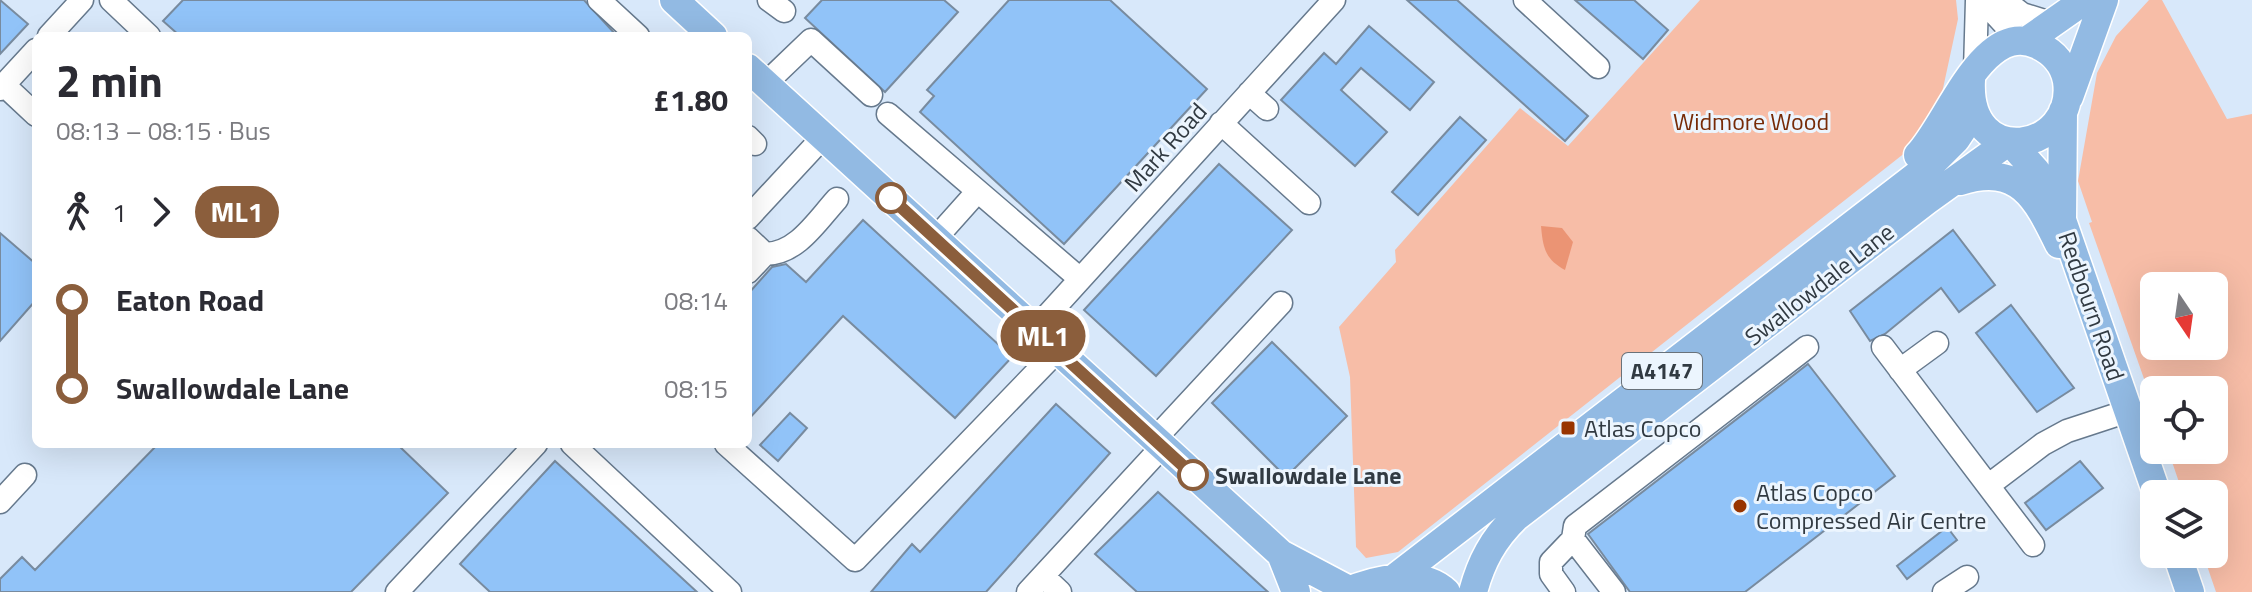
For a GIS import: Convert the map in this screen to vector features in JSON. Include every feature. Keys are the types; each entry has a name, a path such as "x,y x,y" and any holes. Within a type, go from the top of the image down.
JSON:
{"main road":[{"path":"2085,0 2054,24 2024,40 1993,48 1973,76 1974,112 1989,134 2010,143 2023,143 2042,134 2065,107 2101,0"},
{"path":"2060,64 2101,0"},
{"path":"682,2 709,32"},
{"path":"2024,40 2050,50 2060,64 2067,79 2065,107"},
{"path":"757,76 1281,554 1348,591 1396,577 1437,584 1446,592"},
{"name":"Swallowdale Lane","path":"1809,257 1925,148 1973,76"},
{"name":"Redbourn Road","path":"2060,209 2065,107"},
{"name":"Swallowdale Lane","path":"1396,577 1929,166 1956,139 1974,112"},
{"name":"Swallowdale Lane","path":"1473,592 1479,568 1498,534 1516,517 1926,201 2010,143"},
{"name":"Redbourn Road","path":"2010,143 2036,171 2060,209 2069,243 2152,480"},
{"name":"Swallowdale Lane","path":"1926,201 1971,178 1999,176 2019,183 2033,197 2098,324"},
{"path":"1281,554 1296,592"},
{"path":"2182,568 2190,592"}],"street":[{"path":"53,32 82,0"},
{"path":"111,0 145,32"},
{"path":"599,0 634,32"},
{"name":"Mark Road","path":"1035,329 1334,0"},
{"path":"1525,0 1598,67"},
{"path":"1973,76 1977,0"},
{"path":"1988,0 1995,14 2024,40"},
{"path":"2004,0 2022,14 2054,24"},
{"path":"757,76 811,40 871,95"},
{"path":"32,61 2,87 32,112"},
{"path":"1249,93 1267,109"},
{"path":"888,114 1079,278"},
{"path":"1221,123 1309,203"},
{"path":"752,214 825,135"},
{"path":"935,239 977,192"},
{"path":"752,242 765,254 779,254 794,246 837,199"},
{"path":"752,268 765,254"},
{"path":"1060,592 1036,584 1281,303"},
{"path":"1900,370 1937,343"},
{"path":"1564,592 1551,574 1551,562 1573,539 1575,526 1807,347"},
{"path":"1883,347 2033,545"},
{"path":"730,448 855,560 1058,350"},
{"path":"1989,485 2043,444 2067,431 2128,411"},
{"path":"397,592 532,448"},
{"path":"576,448 730,592"},
{"path":"0,502 25,475"},
{"path":"1573,539 1614,592"},
{"path":"1944,592 1967,577"}],"green space":[{"name":"Widmore Wood","path":"1700,0 1956,0 1958,19 1934,130 1398,552 1366,558 1356,547 1350,377 1339,327 1396,262 1395,250 1520,108 1568,146"},
{"path":"2149,0 2162,0 2227,119 2252,114 2252,592 2216,592 2208,568 2228,568 2228,480 2178,480 2173,464 2228,464 2228,376 2143,376 2089,223 2092,222 2078,181 2097,73 2116,36"}],"shaded area":[{"path":"1541,226 1562,228 1573,242 1565,270 1553,262 1546,252"}],"building":[{"path":"0,0 28,24 0,54"},
{"path":"183,0 584,0 613,32 175,32 163,21"},
{"path":"822,0 944,0 958,12 885,92 805,18"},
{"path":"1009,0 1110,0 1207,89 1064,244 920,112 934,96 927,90"},
{"path":"1407,0 1457,0 1588,116 1565,141"},
{"path":"1575,0 1634,0 1668,30 1643,59"},
{"path":"1369,26 1434,82 1410,110 1361,68 1341,90 1387,132 1355,166 1281,100 1324,53 1336,64"},
{"path":"1460,117 1486,140 1418,215 1392,192"},
{"path":"1219,164 1292,230 1156,376 1084,310"},
{"path":"863,220 1012,357 955,418 843,316 752,416 752,290 772,267 786,264 806,282"},
{"path":"1953,230 1995,285 1959,312 1941,288 1885,334 1870,341 1850,311"},
{"path":"0,233 32,261 32,305 0,341"},
{"path":"2011,305 2074,388 2037,412 1976,333"},
{"path":"1272,342 1347,416 1286,477 1212,403"},
{"name":"Atlas Copco Compressed Air Centre","path":"1808,364 1895,476 1745,592 1630,592 1588,534"},
{"path":"1056,404 1110,453 986,592 871,592 912,544 920,552"},
{"path":"790,413 807,428 778,461 760,445"},
{"path":"154,448 401,448 448,493 351,592 0,592 0,579 22,557 35,570"},
{"path":"555,461 697,592 490,592 460,564"},
{"path":"2080,461 2103,488 2046,530 2025,503"},
{"path":"1158,492 1268,592 1137,592 1095,554"},
{"path":"1947,527 1957,540 1907,579 1897,566"}],"bus line":[{"name":"ML1","path":"891,198 1193,475"}],"place":[{"name":"Atlas Copco","path":"1568,428"},
{"name":"Swallowdale Lane","path":"1193,475"},
{"name":"Atlas Copco Compressed Air Centre","path":"1740,506"}]}
